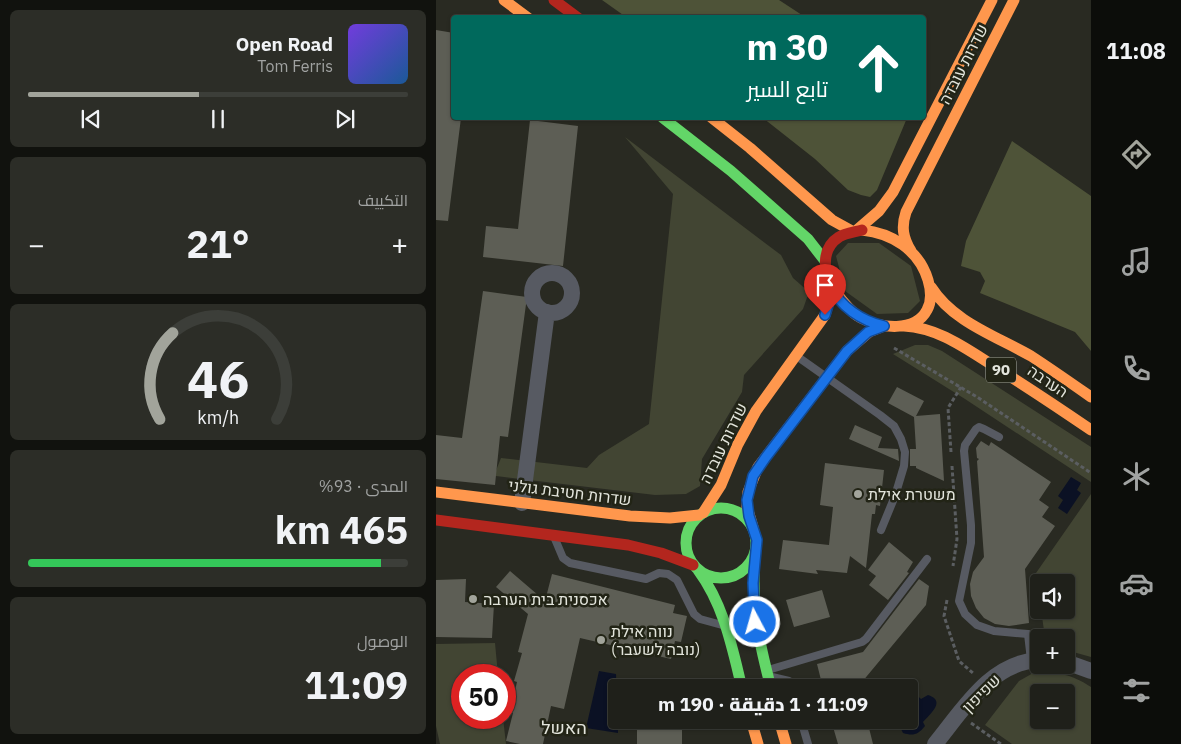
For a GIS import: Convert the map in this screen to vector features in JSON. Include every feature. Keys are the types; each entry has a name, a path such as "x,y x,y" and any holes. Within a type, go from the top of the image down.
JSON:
{"main road":[{"path":"504,0 524,15"},
{"path":"554,0 574,15"},
{"name":"שדרות עובדה","path":"855,231 879,211 893,192 992,0"},
{"name":"שדרות עובדה","path":"911,251 905,241 902,230 906,212 1014,0"},
{"name":"90","path":"666,120 731,171 808,238 824,261 830,285 837,297 854,313 864,319 884,326 904,326"},
{"name":"90","path":"715,120 750,148 832,220 855,231 869,230 882,233 902,243 925,268 931,287"},
{"path":"824,261 826,252 836,238 855,231"},
{"name":"שדרות עובדה","path":"701,514 721,485 749,422 766,395 825,315 829,302 830,285"},
{"path":"904,326 920,318 926,312 930,304 931,287"},
{"name":"הערבה","path":"931,287 938,298 952,311 1030,356 1091,397"},
{"path":"769,679 757,635 753,608 757,540 749,516 747,500 753,476 847,351 859,339 874,329 884,326"},
{"name":"הערבה","path":"904,326 925,328 946,337 1012,376 1091,430"},
{"name":"שדרות חטיבת גולני","path":"436,492 643,517 670,518 701,514"},
{"path":"740,679 725,626 713,592 687,553 686,539 691,526 701,514 719,508 732,509 744,516 753,527"},
{"path":"436,520 612,542 654,550 680,558 710,577 717,578 737,575 748,566 755,554"},
{"path":"754,729 758,744"},
{"path":"782,729 786,744"}],"street":[{"path":"522,503 547,312"},
{"name":"שפיפון","path":"936,744 985,684 999,673 1014,665 1030,661"},
{"path":"1075,665 1091,671"}],"lane":[{"path":"796,355 894,426 901,439 905,452 902,473 881,530"},
{"path":"999,438 979,427 965,445 971,543 959,601 965,614 977,625 994,631 1028,634 1030,641"},
{"path":"554,535 563,558 570,563 646,579 659,573 668,574 677,580 694,614 700,619 725,626"},
{"path":"767,673 862,642 927,559"},
{"path":"767,673 784,679"},
{"path":"804,729 808,744"}],"path":[{"path":"893,347 962,387 1091,473"},
{"path":"951,455 948,408 962,387"},
{"path":"952,464 958,539 952,568"},
{"path":"947,596 944,616 959,661 985,684"},
{"path":"959,714 1001,744"}],"green space":[{"path":"602,0 779,0 802,15 623,15"},
{"path":"766,120 906,120 877,190 870,197 848,190 815,159"},
{"path":"625,137 781,255 793,278 809,292 803,309 744,375 742,392 702,459 700,486 686,494 655,495 488,475 495,473 501,458 587,468 599,455 649,424 673,194"},
{"path":"1012,141 1091,196 1091,351 1075,332 980,293 985,281 980,272 961,266 966,241"},
{"path":"848,243 879,243 911,266 920,301 908,313 877,314 845,291 836,256"},
{"path":"915,345 928,345 942,351 1091,447 1091,482 893,354"},
{"path":"1091,494 1091,657 1075,653 1075,629 1044,629 1042,619 1075,619 1075,574 1036,573"},
{"path":"495,643 497,664 451,664 451,729 504,729 506,744 440,744 436,726 436,644"},
{"path":"1031,674 1064,675 1091,687 1091,744 1012,744 985,725 1019,681"}],"water":[{"path":"1071,477 1081,483 1077,490 1081,493 1067,514 1058,508 1063,500 1058,496"},
{"path":"599,671 616,674 616,679 608,679 608,729 618,729 618,733 586,728"},
{"path":"928,695 936,700 933,711 923,722 925,726 918,733 903,733 901,729 918,729 918,696 921,699"}],"building":[{"path":"436,30 451,32 451,120 461,120 448,221 436,220"},
{"path":"530,120 578,126 563,266 483,257 486,226 518,229"},
{"path":"483,291 527,297 508,437 500,436 495,485 436,479 436,435 462,438"},
{"path":"897,387 924,401 916,416 940,414 944,481 916,468 916,466 910,466 910,449 916,449 914,417 888,403"},
{"path":"855,425 882,437 878,448 898,449 899,461 849,439"},
{"path":"981,441 989,446 991,442 1051,482 1039,500 1049,507 1042,517 1055,526 1025,569 1029,623 1009,626 995,624 984,618 976,608 971,596 970,584 973,572 984,557 977,461 979,459 977,458 976,448"},
{"path":"825,463 884,470 880,506 876,505 875,514 872,514 866,568 850,556 847,573 816,570 818,574 779,569 783,540 829,545 833,507 820,505"},
{"path":"889,542 913,562 907,572 909,573 888,600 869,585 876,576 868,570"},
{"path":"510,571 545,601 552,574 675,605 673,613 687,616 681,642 675,641 671,659 580,638 564,709 551,706 543,744 520,744 506,741 509,729 516,729 516,674 522,653 518,652 528,614 496,587"},
{"path":"466,579 465,602 494,604 492,638 436,637 436,580"},
{"path":"919,579 929,586 926,605 864,679 821,679 817,664 863,652"},
{"path":"822,590 830,617 794,627 786,600"},
{"path":"637,729 682,729 682,744 637,744"},
{"path":"834,729 869,729 873,744 838,744"}],"traffic: fast":[{"path":"666,120 731,171 808,239 825,261"},
{"path":"728,508 741,514 750,523 754,529 756,543 754,557 746,568 735,576 714,578 707,576 696,568 688,557 686,536 688,529 696,518 707,510 728,508"},
{"path":"755,554 755,606 762,653 769,679"},
{"path":"698,570 707,583 721,612 731,642 740,679"}],"traffic: slow":[{"path":"504,0 524,15"},
{"path":"857,230 879,211 893,192 992,0"},
{"path":"911,251 906,242 904,232 906,212 1014,0"},
{"path":"715,120 750,148 832,220 852,231"},
{"path":"835,291 846,306 857,316 887,326 906,325 914,322 929,307 930,288 924,269 918,260 894,239 862,230"},
{"path":"703,513 721,485 738,444 756,411 825,315 829,302 830,285"},
{"path":"931,287 940,299 963,319 1031,356 1091,397"},
{"path":"753,527 747,507 748,492 758,467 847,351 869,332 884,326"},
{"path":"904,326 929,331 962,346 1091,430"},
{"path":"436,492 630,516 670,518 699,515"},
{"path":"754,729 758,744"},
{"path":"782,729 786,744"}],"traffic: jam":[{"path":"554,0 574,15"},
{"path":"835,291 826,270 825,262 829,248 841,236 862,230"},
{"path":"436,520 628,545 661,553 693,565"}],"place":[{"name":"משטרת אילת","path":"858,494"},
{"name":"אכסנית בית הערבה","path":"473,599"},
{"name":"נווה אילת (נובה לשעבר)","path":"601,640"}],"district":[{"name":"האשל","path":"564,728"}],"route":[{"path":"755,622 752,596 757,540 749,516 747,500 753,476 847,351 868,332 884,326 874,324 844,306 830,285 829,302 825,315"}]}
